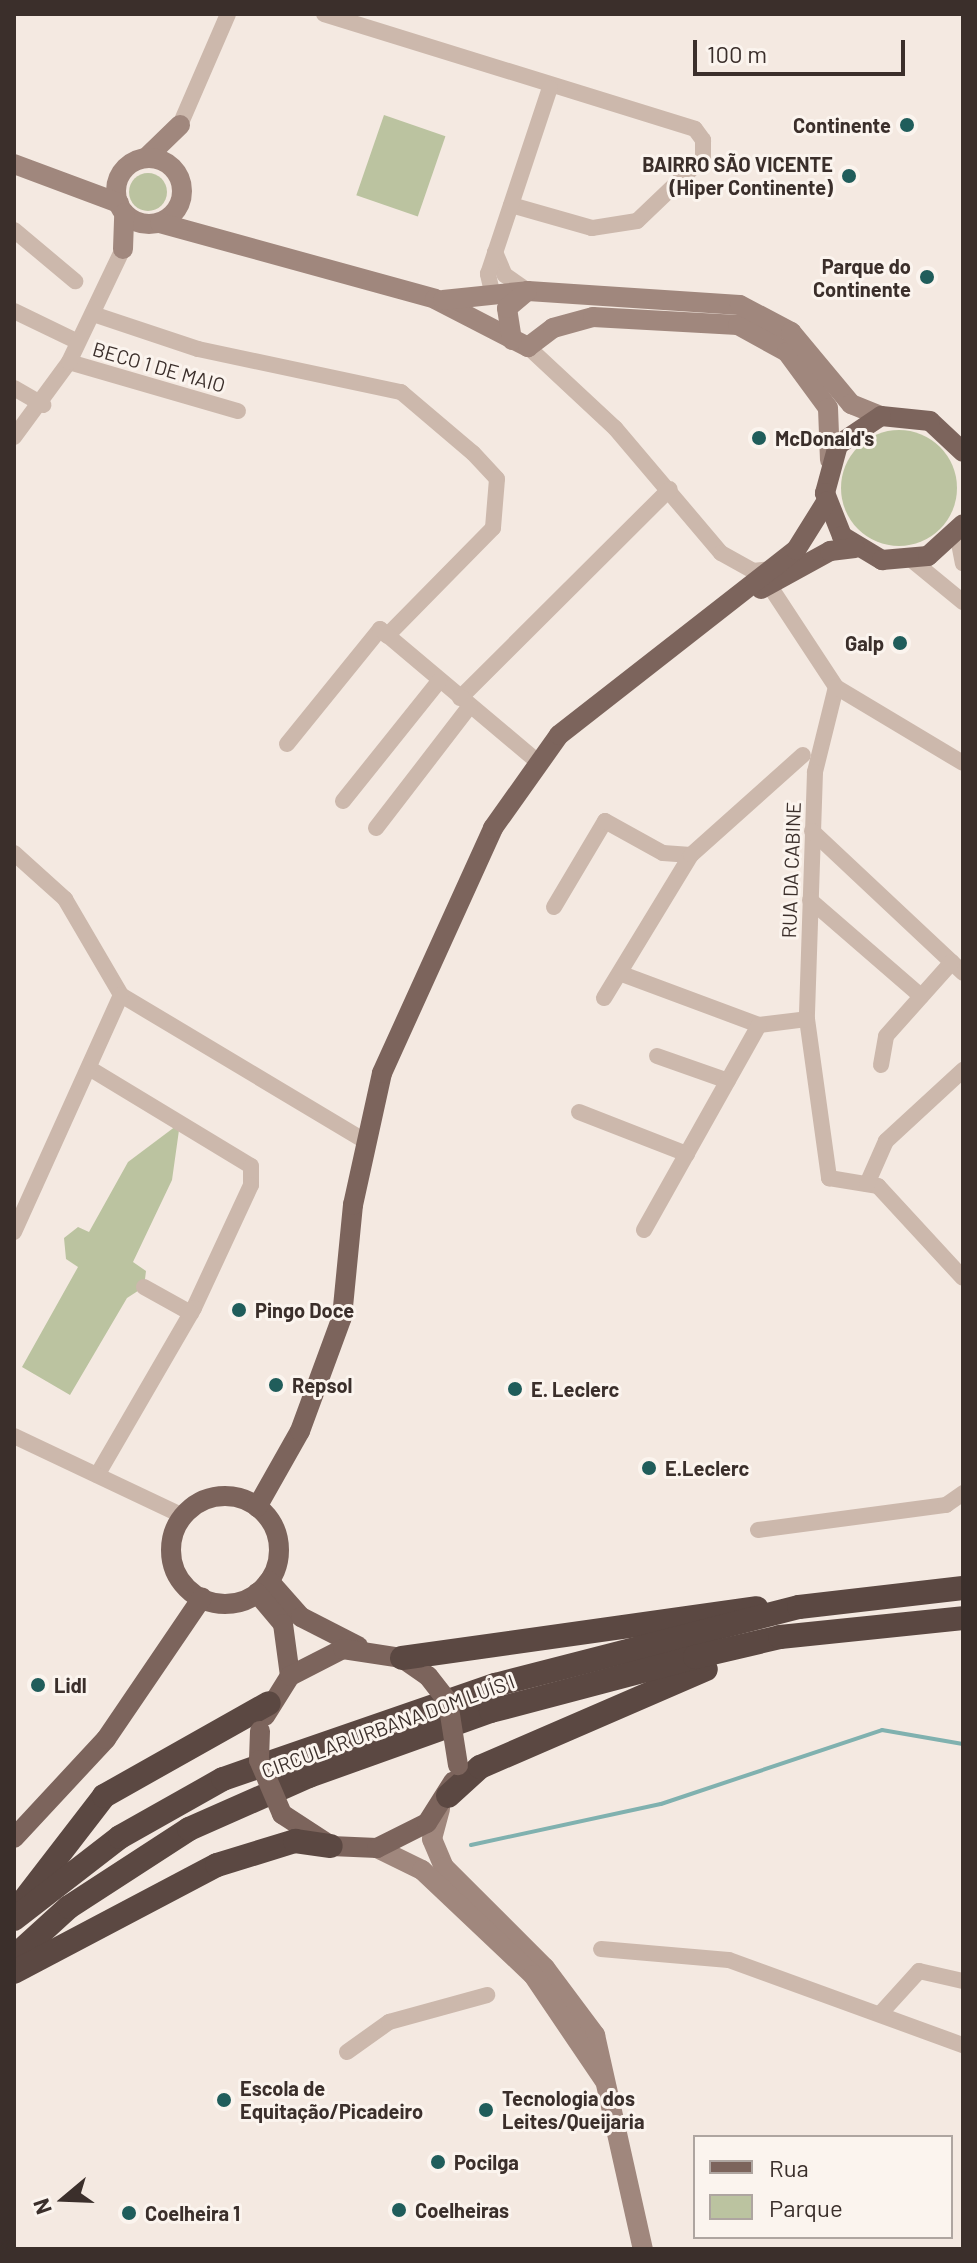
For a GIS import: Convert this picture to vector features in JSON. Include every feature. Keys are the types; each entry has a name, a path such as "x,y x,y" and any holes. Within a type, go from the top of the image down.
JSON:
{"highway":[{"name":"CIRCULAR URBANA DOM LUÍS I","path":"14,1919 120,1837 223,1779 495,1685 799,1607 963,1588"},
{"path":"402,1658 722,1609 799,1607"},
{"name":"CIRCULAR URBANA DOM LUÍS I","path":"14,1957 69,1907 189,1829 309,1776 491,1711 780,1637 963,1618"},
{"path":"444,1803 480,1767 780,1637"},
{"path":"14,1912 104,1796 269,1703"},
{"path":"14,1972 217,1865 295,1841 331,1846"}],"main road":[{"path":"770,577 815,530 826,502 830,460 853,429 881,416 936,424 963,423"},
{"path":"936,424 963,452"},
{"path":"826,502 855,548"},
{"path":"257,1507 300,1431 342,1317 367,1142 382,1073 415,988 493,828 538,762 583,714 770,577 830,551 855,548 886,561 913,561 960,529"},
{"path":"213,1497 257,1507 279,1546 263,1587 226,1604 202,1598 174,1568 172,1541 183,1516 213,1497"},
{"path":"263,1587 337,1641 374,1649 402,1658 428,1676 448,1702 458,1765 444,1803 412,1835 377,1848 331,1846 282,1814 259,1760 260,1731 269,1703 290,1676 343,1649 374,1649"},
{"path":"263,1587 283,1624 290,1676"},
{"path":"14,1838 106,1739 202,1598"}],"street":[{"path":"206,232 182,197 174,168 180,125 228,14"},
{"path":"324,14 550,88 695,129 703,158 637,221 592,228 511,205"},
{"path":"462,301 488,274 550,88"},
{"path":"73,187 118,180 180,125"},
{"path":"147,157 174,168"},
{"path":"14,164 154,224 206,232 435,299 520,344 670,489 721,553 770,577 836,687 963,763"},
{"path":"118,180 123,249"},
{"path":"14,437 43,405 69,362 123,249 182,197"},
{"path":"14,230 75,281"},
{"path":"495,252 505,275 528,291"},
{"path":"488,274 493,296"},
{"path":"435,299 462,301 528,291 740,305 791,332 851,404 881,416"},
{"path":"520,344 507,308 528,291"},
{"path":"14,311 78,342"},
{"path":"93,314 198,349 401,392 473,453 497,479 493,528 387,636"},
{"path":"520,344 553,328 593,317 738,325 765,335 787,352 833,417 830,460"},
{"name":"BECO 1 DE MAIO","path":"69,362 238,411"},
{"path":"14,388 43,405"},
{"path":"376,828 465,702 670,489"},
{"path":"960,529 963,563"},
{"path":"913,561 963,602"},
{"path":"287,744 380,629 538,762"},
{"path":"343,801 439,681"},
{"name":"RUA DA CABINE","path":"836,687 817,761 807,1019 829,1178 867,1184"},
{"path":"604,998 622,974 691,855 803,755"},
{"path":"554,907 605,821 663,853 691,855"},
{"path":"812,831 957,968 921,996 886,1036 881,1065"},
{"path":"14,853 65,899 121,995 367,1142"},
{"path":"810,900 921,996"},
{"path":"622,974 759,1025 807,1019"},
{"path":"14,1232 121,995"},
{"path":"644,1230 759,1025"},
{"path":"657,1056 728,1081"},
{"path":"89,1068 251,1166 251,1185 191,1313 97,1475"},
{"path":"963,1070 886,1141 867,1184 878,1186 963,1278"},
{"path":"579,1112 687,1154"},
{"path":"144,1287 191,1313"},
{"path":"14,1436 183,1516"},
{"path":"758,1530 946,1505 963,1493"},
{"path":"444,1803 432,1839 437,1855 470,1905"},
{"path":"377,1848 410,1860 470,1905 539,1972 595,2035 643,2249"},
{"path":"601,1949 729,1960 963,2045"},
{"path":"880,2014 919,1971 963,1981"},
{"path":"347,2052 389,2022 487,1995"}],"green space":[{"path":"384,115 445,136 418,217 356,195"},
{"path":"148,173 161,179 167,192 161,205 148,211 135,205 129,192 135,179"},
{"path":"899,430 921,434 940,447 953,466 957,488 953,510 940,529 921,542 899,546 877,542 858,529 845,510 841,488 845,466 858,447 877,434"},
{"path":"180,1123 172,1180 133,1262 146,1271 144,1287 127,1298 70,1395 22,1367 78,1267 66,1259 64,1238 78,1227 89,1232 128,1162"}],"waterway":[{"path":"471,1845 661,1804 882,1730 963,1744"}],"place":[{"name":"Continente","path":"907,125"},
{"name":"BAIRRO SÃO VICENTE (Hiper Continente)","path":"849,176"},
{"name":"Parque do Continente","path":"927,277"},
{"name":"McDonald's","path":"759,438"},
{"name":"Galp","path":"900,643"},
{"name":"Pingo Doce","path":"239,1310"},
{"name":"Repsol","path":"276,1385"},
{"name":"E. Leclerc","path":"515,1389"},
{"name":"E.Leclerc","path":"649,1468"},
{"name":"Lidl","path":"38,1685"},
{"name":"Escola de Equitação/Picadeiro","path":"224,2100"},
{"name":"Tecnologia dos Leites/Queijaria","path":"486,2110"},
{"name":"Pocilga","path":"438,2162"},
{"name":"Coelheiras","path":"399,2210"},
{"name":"Coelheira 1","path":"129,2213"}]}
